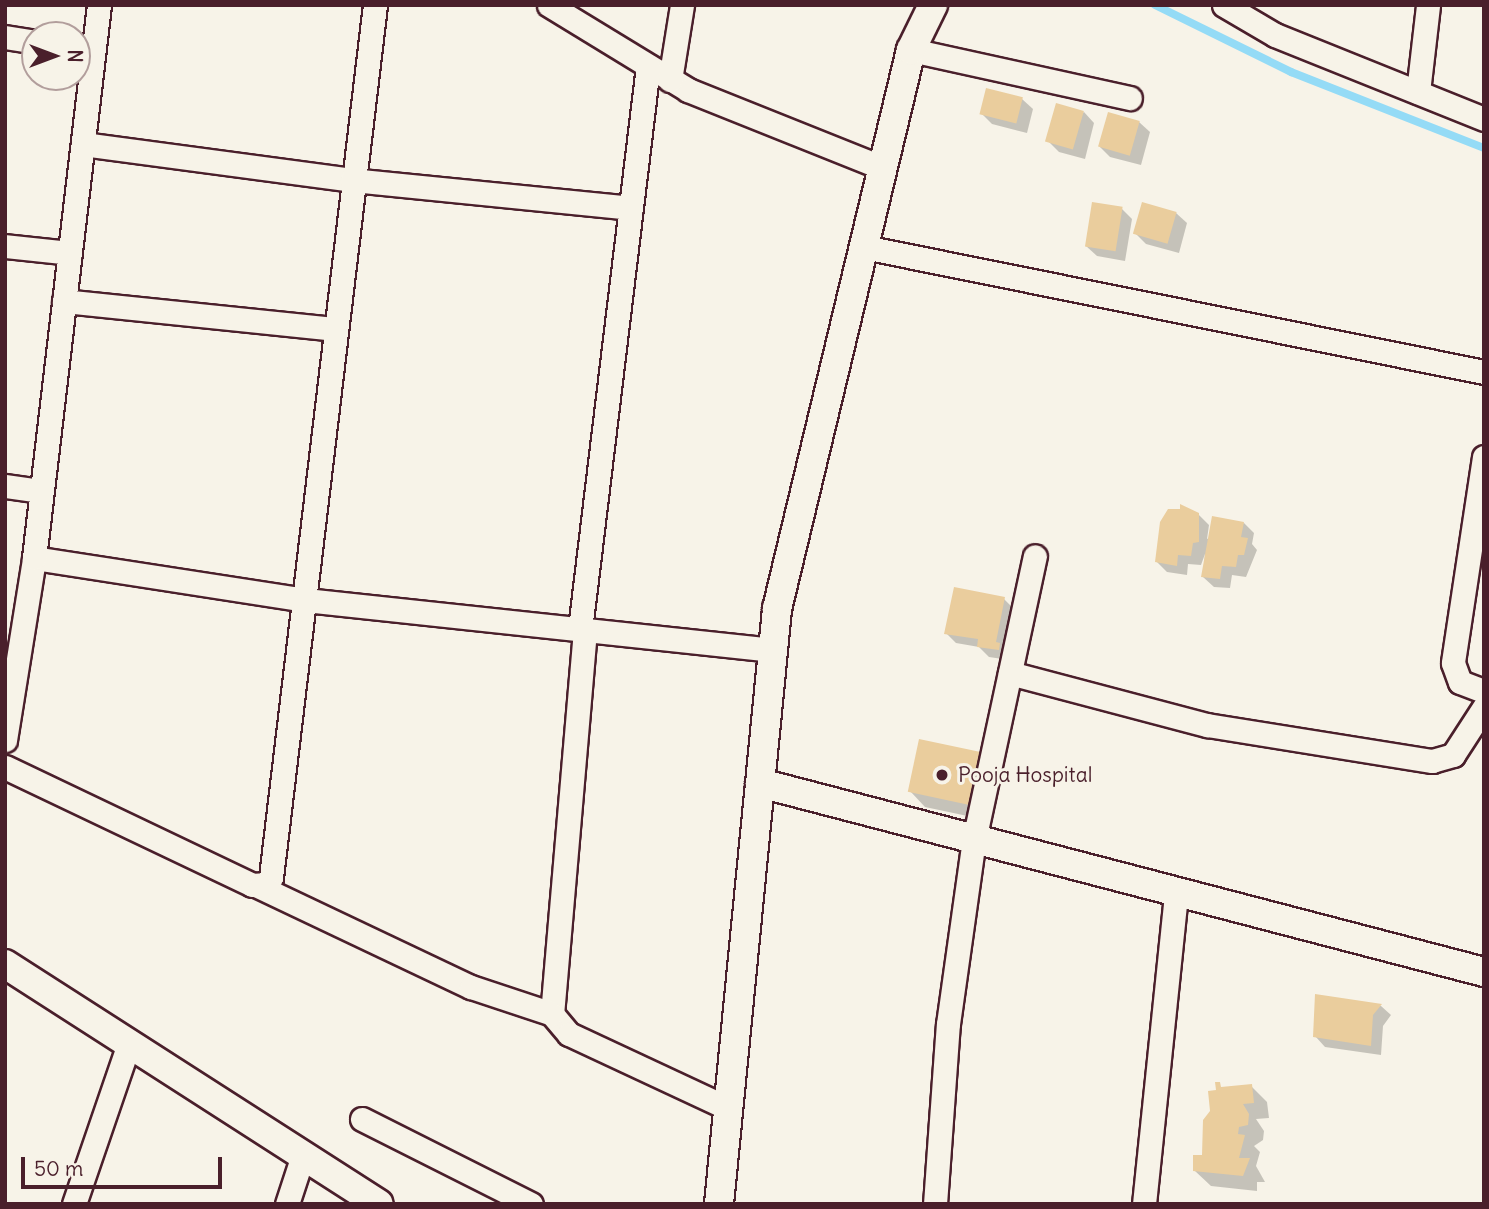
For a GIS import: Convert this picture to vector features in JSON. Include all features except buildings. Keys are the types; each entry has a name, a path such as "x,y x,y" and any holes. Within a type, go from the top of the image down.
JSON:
{"street":[{"path":"91,31 99,5"},
{"path":"260,887 271,877 352,180 375,5"},
{"path":"549,5 670,80 883,168"},
{"path":"670,80 682,5"},
{"path":"719,1204 776,609 912,51 933,5"},
{"path":"1224,5 1275,34 1484,119"},
{"path":"1418,92 1428,5"},
{"path":"912,51 1130,98"},
{"path":"552,1014 582,630 648,66"},
{"path":"5,740 33,558 83,144 84,91"},
{"path":"83,144 352,180 631,208"},
{"path":"5,246 70,253"},
{"path":"864,247 1484,372"},
{"path":"64,301 335,329"},
{"path":"1484,457 1454,663 1460,682 1484,691"},
{"path":"5,486 41,491"},
{"path":"935,1204 948,1024 975,839 1035,556"},
{"path":"33,558 305,600 773,650"},
{"path":"1010,673 1207,725 1432,761 1454,755 1484,707"},
{"path":"5,767 471,987 552,1014 569,1034 728,1108"},
{"path":"760,783 1484,972"},
{"path":"1144,1204 1176,892"},
{"path":"5,964 379,1204"},
{"path":"74,1204 129,1043"},
{"path":"362,1119 531,1204"},
{"path":"288,1204 303,1155"}],"waterway":[{"path":"1155,5 1291,72 1484,148"}],"place":[{"name":"Pooja Hospital","path":"942,775"}]}
